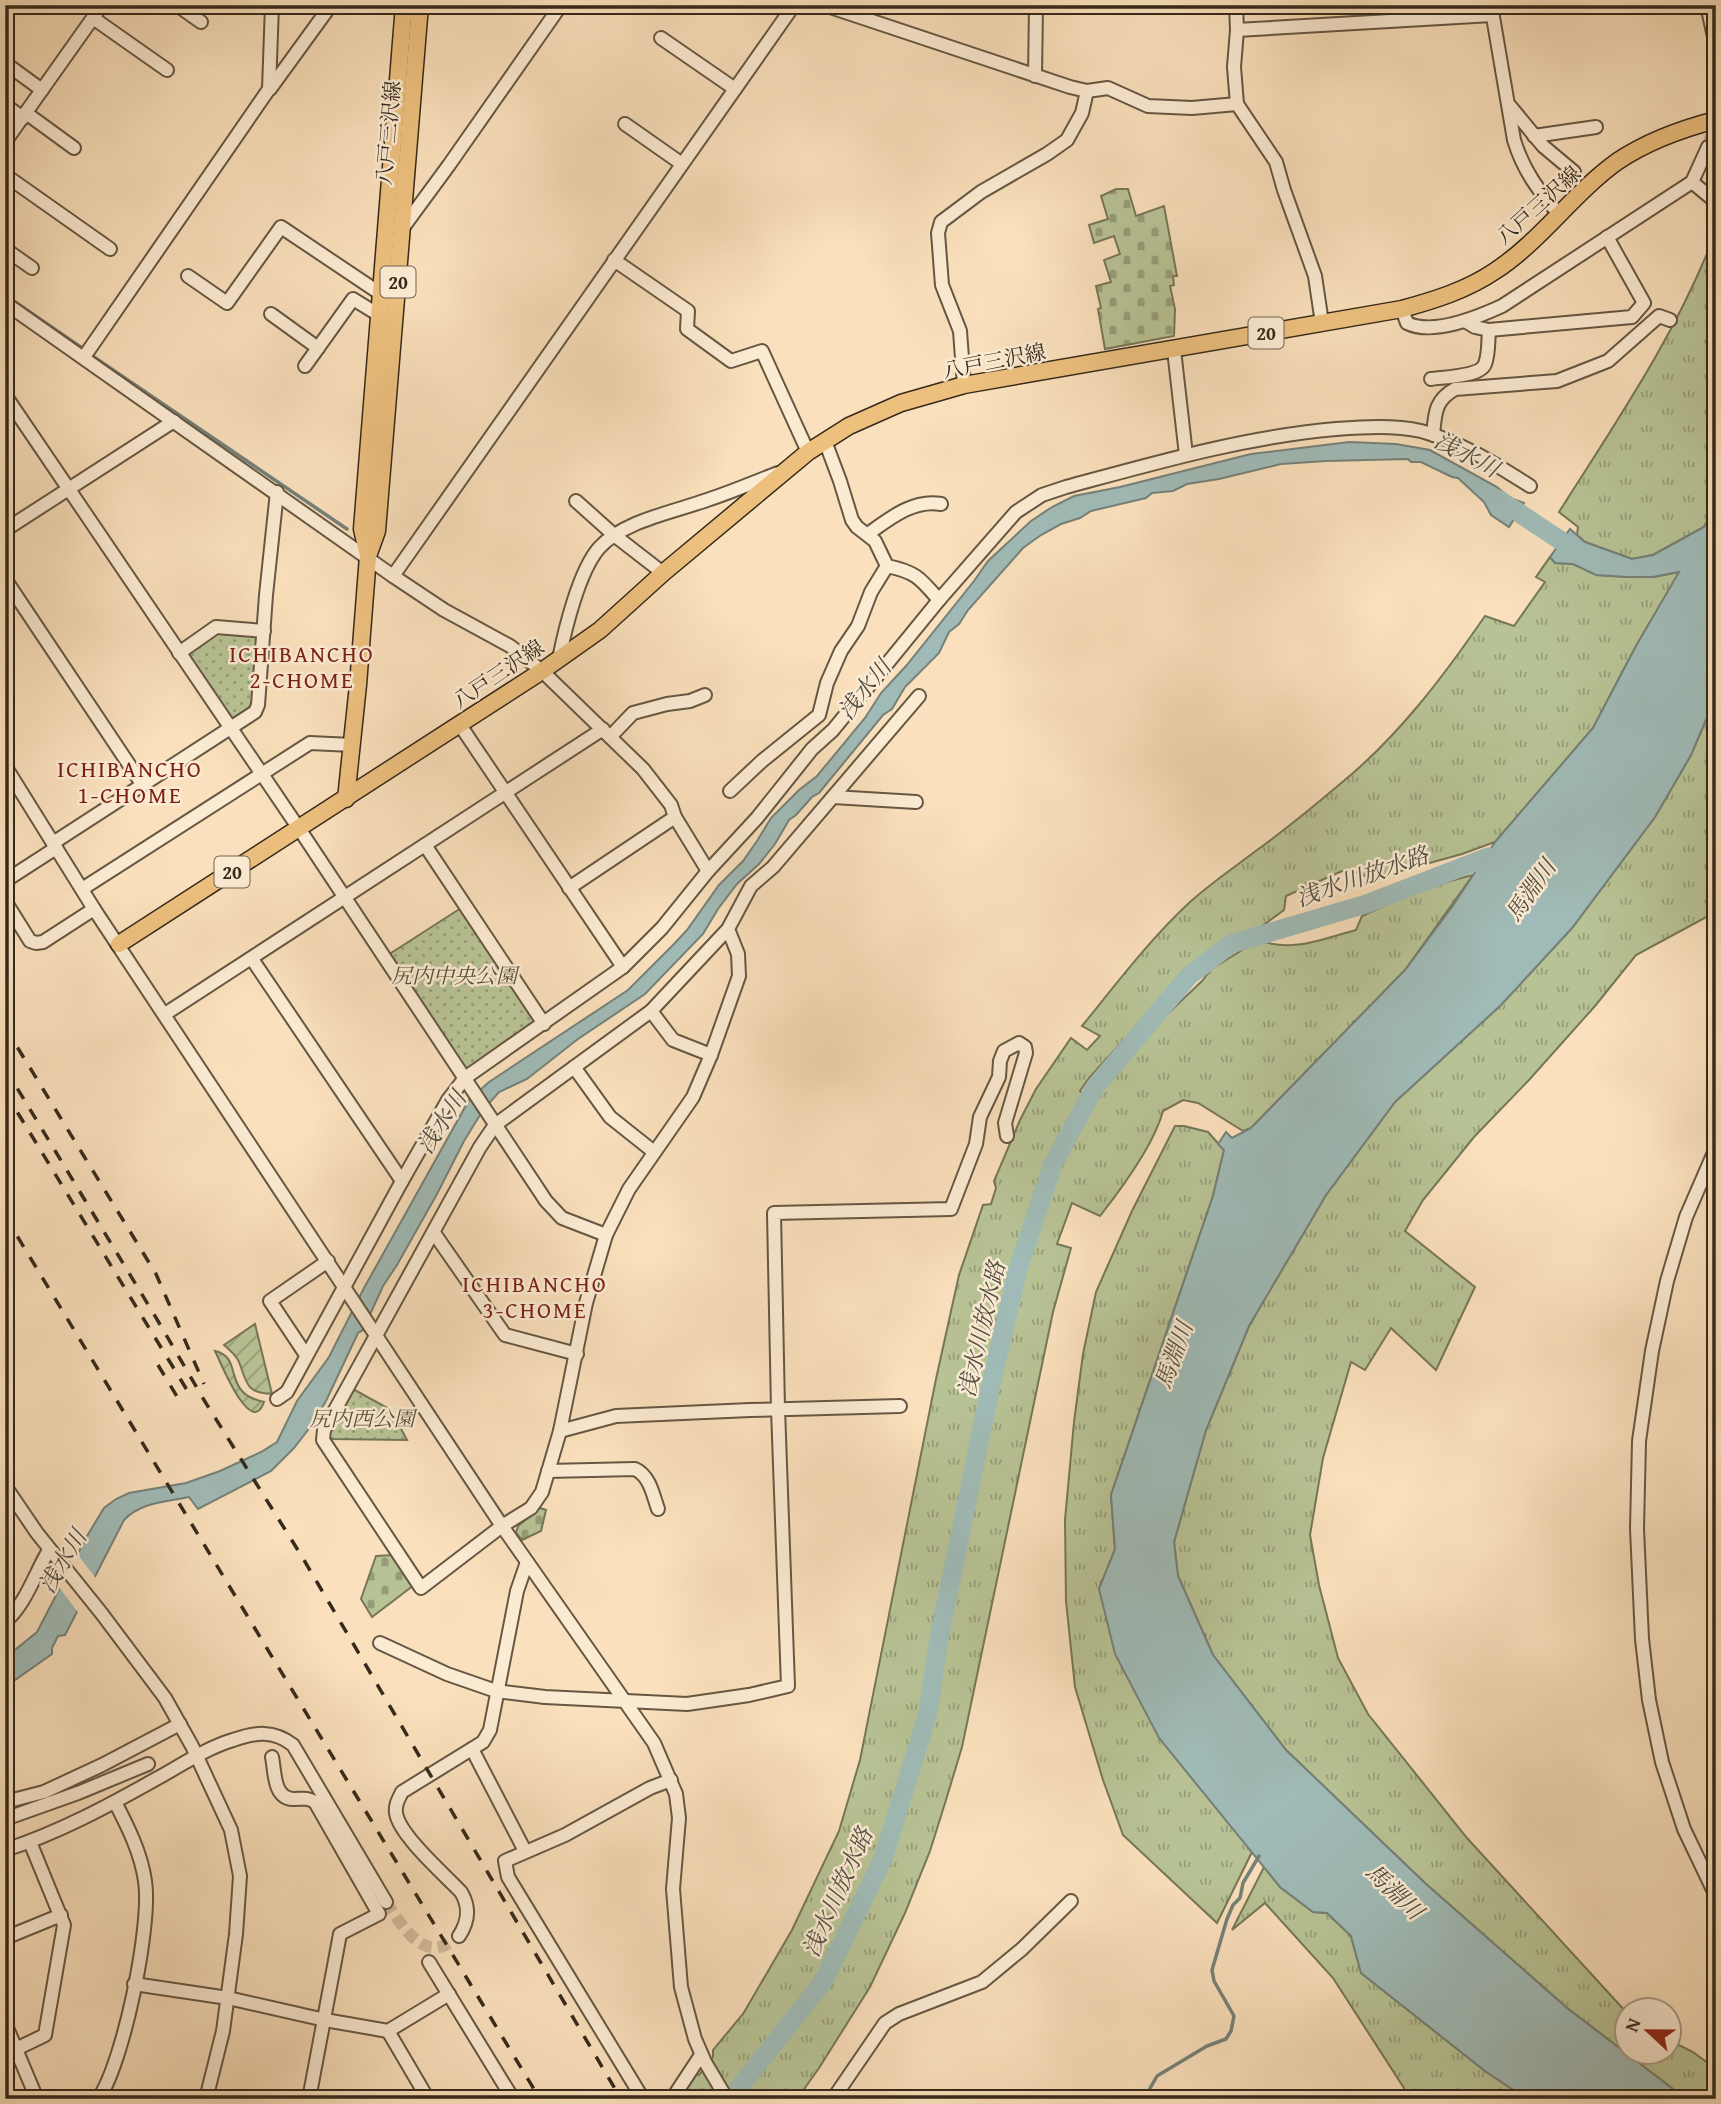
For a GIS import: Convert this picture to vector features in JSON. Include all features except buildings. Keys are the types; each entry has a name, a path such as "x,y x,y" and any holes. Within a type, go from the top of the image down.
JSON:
{"main road":[{"name":"八戸三沢線","path":"368,556 362,529 404,5"},
{"name":"八戸三沢線","path":"346,799 368,556 377,531 420,5"},
{"name":"八戸三沢線","path":"119,944 460,725 600,630 782,472 849,426 901,403 964,385 1402,309 1434,300 1465,288 1495,271 1522,250 1599,178 1629,155 1666,135 1716,120"}],"street":[{"path":"5,142 102,5"},
{"path":"177,5 201,22"},
{"path":"270,89 272,5"},
{"path":"84,357 331,5"},
{"path":"402,229 561,5"},
{"path":"393,576 794,5"},
{"path":"824,5 1035,76 1087,91 1108,88 1148,106 1192,108 1237,104"},
{"path":"1035,76 1037,5"},
{"path":"1236,5 1234,67 1237,104 1276,162 1283,190 1315,276 1322,323"},
{"path":"1707,5 1716,46"},
{"path":"1237,30 1492,10 1507,103 1520,161 1538,190 1560,215"},
{"path":"93,18 167,70"},
{"path":"661,38 735,89"},
{"path":"5,64 43,90"},
{"path":"964,385 960,331 942,285 938,233 941,222 981,192 1067,140 1082,113 1087,91"},
{"path":"1507,103 1555,158 1574,173"},
{"path":"5,105 74,148"},
{"path":"625,124 682,164"},
{"path":"1534,136 1596,127"},
{"path":"1402,309 1408,323 1422,328 1476,318 1502,306 1692,183 1708,147"},
{"path":"5,175 110,249"},
{"path":"1692,183 1716,202"},
{"path":"188,276 227,303 281,227 381,294"},
{"path":"1465,321 1475,327 1489,330 1632,317 1644,303 1607,237"},
{"path":"5,249 32,268"},
{"path":"614,260 688,311 687,329 731,361 762,351 808,452"},
{"path":"305,366 353,299 379,315"},
{"path":"5,303 393,576 444,610 510,646 542,671 643,769 671,805 708,871"},
{"path":"271,314 318,348"},
{"path":"1433,435 1435,412 1445,395 1455,389 1557,381 1608,361 1659,316 1670,320"},
{"path":"1431,379 1473,373 1482,369 1489,330"},
{"path":"1174,350 1186,455"},
{"path":"5,395 466,1078 546,1201 562,1218 607,1235"},
{"path":"5,530 174,421"},
{"path":"277,1399 287,1392 448,1100 466,1078 623,967 662,928 1016,512 1042,495 1186,455 1243,441 1357,428 1407,429 1433,435 1465,449 1530,486"},
{"path":"825,441 841,481 852,520 875,541 887,566"},
{"path":"559,659 586,571 598,549 614,535 782,472"},
{"path":"5,881 142,784 255,712 258,705 277,492"},
{"path":"576,501 663,573"},
{"path":"868,534 901,511 924,503 941,504"},
{"path":"887,566 904,569 918,576 939,600"},
{"path":"730,791 819,715 827,683 841,651 858,626 871,592 887,566"},
{"path":"5,579 142,784"},
{"path":"178,653 216,626 264,631"},
{"path":"165,1014 505,794 607,733 633,712 690,701 705,695"},
{"path":"728,929 738,954 739,976 693,1097 629,1189 607,1235 586,1303 560,1431 542,1492 531,1508 502,1526 421,1588 323,1440 324,1430 375,1331 434,1233 494,1122 651,1011 728,929 751,886 773,867 919,695"},
{"path":"460,725 623,967"},
{"path":"82,889 310,743 352,745"},
{"path":"5,766 94,909 502,1526 654,1743 676,1794 679,1818 673,1889 681,1987 703,2058 727,2099"},
{"path":"833,797 916,802"},
{"path":"569,888 676,817"},
{"path":"425,845 544,1024"},
{"path":"5,901 30,940 36,943 43,942 94,909"},
{"path":"252,958 402,1181"},
{"path":"651,1011 673,1040 711,1055"},
{"path":"380,1643 447,1674 496,1691 545,1697 687,1703 749,1695 788,1686 774,1213 951,1209 976,1144 980,1117 999,1077 1004,1051 1019,1043 1025,1047 1026,1054 1005,1123 1007,1136"},
{"path":"574,1067 610,1117 654,1152"},
{"path":"1716,1147 1686,1217 1667,1281 1652,1351 1639,1441 1637,1529 1642,1639 1649,1700 1662,1762 1684,1829 1716,1896"},
{"path":"434,1233 505,1335 577,1354"},
{"path":"306,1354 270,1301 328,1261"},
{"path":"560,1431 616,1416 900,1406"},
{"path":"548,1471 635,1469 647,1478 658,1509"},
{"path":"5,1486 49,1550 165,1698 197,1756 231,1830 240,1876 236,1934 228,1998 216,2064 206,2099"},
{"path":"5,1622 23,1600 49,1550"},
{"path":"459,1936 467,1921 466,1900 402,1830 396,1802 402,1792 483,1742 489,1730 517,1591 527,1562"},
{"path":"5,1802 44,1792 103,1765 180,1724"},
{"path":"5,1850 30,1842 115,1802 197,1756 232,1740 267,1733 282,1736 293,1745 386,1902"},
{"path":"472,1749 525,1851"},
{"path":"272,1756 277,1788 286,1798 305,1798 315,1802 379,1914 340,1934 309,2099"},
{"path":"5,1819 148,1764"},
{"path":"643,2099 508,1877 505,1861 565,1835 650,1788 671,1780"},
{"path":"97,2099 117,2060 145,1926 146,1883 136,1845 115,1802"},
{"path":"16,2049 45,2035 64,1925 30,1842"},
{"path":"833,2099 885,2023 899,2014 982,1982 1022,1949 1071,1901"},
{"path":"5,1938 61,1915"},
{"path":"429,1962 513,2099"},
{"path":"134,1984 228,1998 388,2031 449,1994"},
{"path":"5,2023 37,2099"},
{"path":"388,2031 428,2099"},
{"path":"672,2099 703,2058"}],"green space":[{"path":"1116,189 1128,189 1136,216 1164,206 1177,276 1173,276 1174,285 1170,286 1175,309 1174,336 1105,349 1096,286 1111,282 1104,260 1120,254 1114,236 1094,243 1089,225 1108,219 1101,196"},
{"path":"1716,231 1716,505 1704,527 1653,555 1632,559 1585,542 1577,535 1578,527 1559,512 1665,341"},
{"path":"1550,557 1555,563 1573,564 1597,575 1653,577 1680,572 1636,646 1593,728 1495,842 1372,879 1359,873 1342,871 1286,896 1284,910 1261,927 1221,943 1186,972 1080,1091 1093,1101 1155,1026 1210,970 1258,940 1271,944 1295,945 1356,930 1362,916 1416,892 1473,875 1405,970 1251,1128 1243,1131 1198,1103 1183,1100 1163,1111 1145,1152 1100,1216 1072,1203 1057,1244 1071,1248 1053,1312 962,1747 930,1851 905,1913 870,1987 797,2099 680,2099 694,2074 699,2075 713,2057 713,2050 743,2014 792,1930 839,1831 860,1760 959,1275 983,1205 991,1204 996,1188 994,1181 1036,1089 1071,1038 1087,1050 1100,1036 1082,1026 1175,916 1198,895 1310,809 1381,747 1436,684 1485,616 1514,626 1545,582 1536,577"},
{"path":"216,630 256,633 258,637 253,701 251,706 232,719 187,654"},
{"path":"1716,696 1716,919 1710,915 1636,955 1595,1006 1474,1137 1423,1200 1405,1231 1475,1287 1436,1370 1391,1328 1365,1370 1351,1362 1323,1458 1310,1535 1319,1585 1338,1658 1368,1714 1467,1838 1612,1997 1612,2042 1567,2008 1426,1884 1286,1750 1213,1655 1178,1576 1174,1542 1206,1430 1249,1326 1326,1195 1395,1102 1501,1005 1572,928 1655,817 1691,755"},
{"name":"尻内中央公園","path":"461,908 538,1023 467,1071 388,955"},
{"path":"1175,1126 1208,1132 1224,1150 1213,1196 1111,1495 1115,1549 1099,1589 1236,1831 1252,1852 1217,1923 1123,1835 1075,1687 1066,1601 1065,1520 1074,1422 1083,1354 1096,1292 1132,1211"},
{"path":"255,1324 272,1394 257,1391 248,1385 236,1357 224,1345"},
{"path":"215,1351 227,1358 243,1392 264,1402 258,1411 252,1411 244,1405 236,1394"},
{"name":"尻内西公園","path":"353,1389 391,1410 407,1440 330,1439 328,1434"},
{"path":"540,1508 546,1510 541,1531 522,1540 516,1533 518,1526"},
{"path":"394,1555 414,1585 372,1617 361,1599 376,1556"},
{"path":"1264,1867 1280,1887 1313,1912 1327,1913 1351,1936 1361,1973 1485,2071 1527,2099 1411,2099 1333,1978 1265,1903 1232,1930"},
{"path":"1682,2046 1716,2069 1716,2099 1686,2099 1643,2066 1682,2066"}],"water":[{"path":"1349,442 1396,444 1430,450 1497,487 1510,498 1524,503 1509,527 1491,515 1484,502 1458,478 1421,462 1411,462 1408,459 1281,464 1187,484 1173,491 1152,493 1146,498 1091,511 1061,524 1023,548 968,610 959,624 949,632 939,653 905,687 892,709 883,715 819,793 789,820 775,844 759,864 737,884 703,934 645,994 578,1039 527,1079 499,1092 492,1100 464,1141 437,1194 383,1286 326,1401 294,1448 271,1471 198,1509 189,1497 154,1504 131,1514 124,1520 65,1635 58,1636 52,1654 5,1687 5,1658 37,1632 104,1508 129,1493 186,1483 220,1471 277,1442 297,1401 329,1357 364,1288 469,1100 489,1082 628,990 674,944 719,885 743,861 771,818 817,776 988,561 1031,521 1074,496 1251,454"},
{"name":"馬淵川","path":"1716,505 1716,696 1691,755 1655,817 1572,928 1501,1005 1395,1102 1326,1195 1249,1326 1206,1430 1174,1542 1178,1576 1213,1655 1286,1750 1426,1884 1567,2008 1612,2042 1612,2066 1643,2066 1686,2099 1527,2099 1485,2071 1361,1973 1351,1936 1327,1913 1313,1912 1280,1887 1159,1738 1115,1654 1099,1589 1115,1549 1111,1495 1213,1196 1224,1150 1218,1144 1226,1132 1232,1138 1251,1128 1405,970 1452,907 1495,842 1593,728 1679,572 1653,577 1596,575 1573,564 1555,563 1550,557 1570,529 1585,542 1632,559 1653,555 1704,527"}],"pier":[{"path":"75,1551 98,1581 80,1615 58,1586"}],"waterway":[{"path":"5,295 85,350"},
{"path":"91,355 347,529"},
{"name":"浅水川","path":"1498,499 1581,554"},
{"name":"浅水川放水路","path":"730,2099 823,1982 883,1859 928,1713 939,1638 990,1389 1018,1269 1053,1164 1095,1087 1189,976 1231,944 1366,904 1488,857 1508,858"},
{"path":"1144,2099 1157,2076 1207,2046 1226,2039 1231,2031 1234,2016 1214,1981 1212,1970 1227,1919 1259,1856"}],"tunnel":[{"path":"1708,147 1716,114"},
{"path":"386,1902 408,1932 426,1946 447,1945 459,1936"}],"railway":[{"path":"5,1027 156,1274 204,1384"},
{"path":"5,1068 204,1400 301,1555 621,2099"},
{"path":"5,1092 187,1390"},
{"path":"5,1216 540,2099"},
{"path":"158,1365 181,1403"}],"district":[{"name":"ICHIBANCHO 2-CHOME","path":"302,666"},
{"name":"ICHIBANCHO 1-CHOME","path":"130,781"},
{"name":"ICHIBANCHO 3-CHOME","path":"535,1296"}]}
